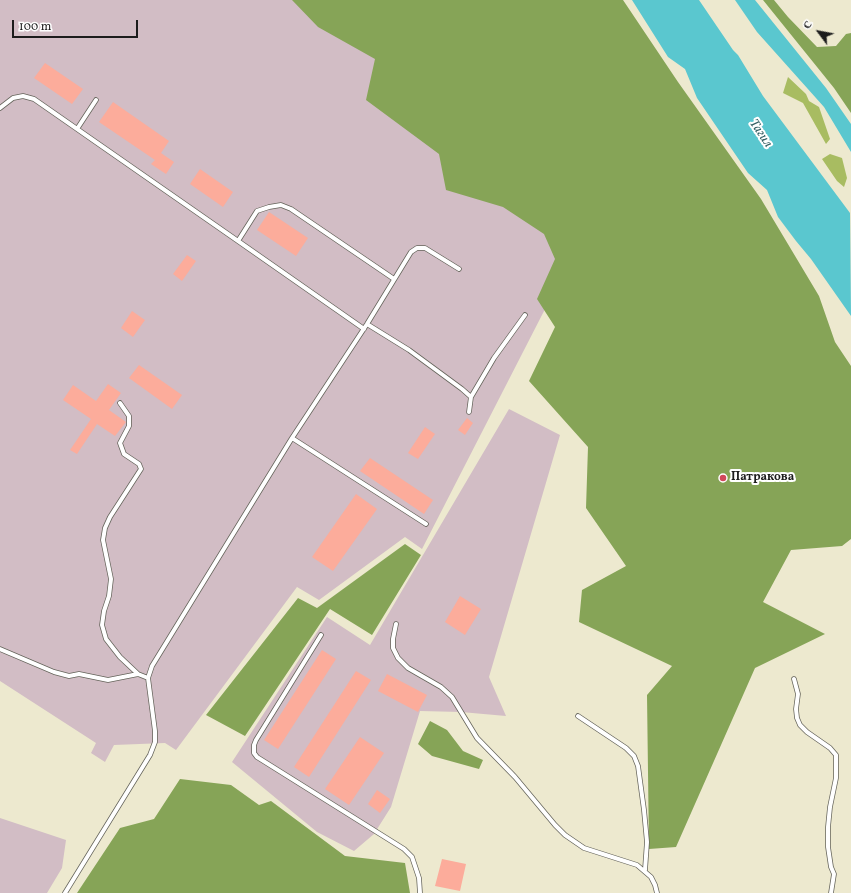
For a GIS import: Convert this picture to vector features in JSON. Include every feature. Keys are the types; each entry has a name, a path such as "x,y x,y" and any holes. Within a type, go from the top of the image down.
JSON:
{"lane":[{"path":"0,108 13,98 23,96 34,99 364,329"},
{"path":"77,129 96,100"},
{"path":"238,241 257,211 281,205 291,209 394,279"},
{"path":"65,893 150,755 155,742 148,678 152,666 292,438 364,329 411,252 417,248 425,248 459,269"},
{"path":"469,412 471,398 494,358 524,315"},
{"path":"367,324 409,350 462,389 471,398"},
{"path":"120,403 129,416 129,426 120,443 124,454 139,464 141,469 110,516 105,528 103,540 111,579 109,596 104,611 102,625 106,639 120,657 138,674 148,678"},
{"path":"292,438 426,524"},
{"path":"396,624 393,648 398,658 408,668 441,688 452,697 477,738 515,777 555,825 565,835 584,848 626,861 645,870 651,877 657,893"},
{"path":"321,635 256,740 254,745 254,753 264,761 404,849 412,857 419,878 420,893"},
{"path":"0,649 54,672 69,676 79,674 108,680 138,674"},
{"path":"794,679 798,694 796,709 797,718 800,725 807,732 830,748 836,755 836,778 828,827 828,847 831,867 834,874 832,893"},
{"path":"578,716 626,748 634,756 638,766 647,842 645,870"}],"shaded area":[{"path":"0,0 395,0 551,96 563,274 422,549 405,537 319,600 297,587 176,750 165,743 114,745 105,762 91,753 96,743 0,681"},
{"path":"509,409 560,435 489,677 506,716 461,712 420,711 391,807 374,834 354,851 317,832 232,762 327,617 370,645"},
{"path":"0,818 66,840 62,868 47,893 0,893"}],"green space":[{"path":"292,0 623,0 678,82 761,199 819,296 835,342 851,366 851,539 842,546 791,550 763,602 825,634 755,668 676,847 649,849 647,695 672,666 579,622 582,590 626,566 586,508 588,447 529,381 555,327 537,299 555,259 544,234 503,207 446,190 439,154 366,100 375,59 318,27"},
{"path":"763,0 774,0 817,47 836,46 846,34 851,33 851,113 834,88"},
{"path":"788,77 806,94 809,101 819,107 830,139 826,144 803,103 783,93"},
{"path":"830,154 842,158 847,178 844,187 837,181 822,159"},
{"path":"405,544 421,555 372,635 330,609 245,736 206,715 298,598 317,608"},
{"path":"430,721 447,730 463,751 483,760 479,769 432,756 418,744"},
{"path":"180,779 231,785 259,805 271,801 345,856 405,863 410,893 77,893 120,828 154,819"}],"water":[{"name":"Тагил","path":"632,0 699,0 738,55 763,96 850,213 851,316 811,259 778,217 767,190 748,173 697,98 685,69 668,57"},
{"path":"735,0 755,0 826,88 851,124 851,152 824,107 757,32"}],"building":[{"path":"45,63 83,89 72,104 34,78"},
{"path":"113,102 169,141 161,153 174,162 166,174 151,164 155,160 99,122"},
{"path":"200,169 233,192 223,207 190,184"},
{"path":"269,212 308,238 296,256 257,230"},
{"path":"187,255 196,261 182,281 173,274"},
{"path":"132,311 145,320 133,337 121,328"},
{"path":"139,365 182,395 172,409 129,378"},
{"path":"108,384 121,393 109,410 126,422 115,436 97,424 77,454 70,450 91,419 63,400 73,385 96,401"},
{"path":"467,418 473,423 465,435 458,430"},
{"path":"425,427 435,434 418,459 408,453"},
{"path":"370,458 433,500 424,514 360,471"},
{"path":"356,494 377,509 333,571 312,557"},
{"path":"460,596 481,609 465,635 445,622"},
{"path":"322,650 336,659 278,749 264,740"},
{"path":"356,671 371,680 309,777 294,767"},
{"path":"387,674 427,695 418,712 378,691"},
{"path":"360,737 384,753 349,805 325,789"},
{"path":"377,790 390,799 380,813 368,804"},
{"path":"442,859 466,864 460,891 435,886"}],"place":[{"name":"Патракова","path":"723,478"}]}
